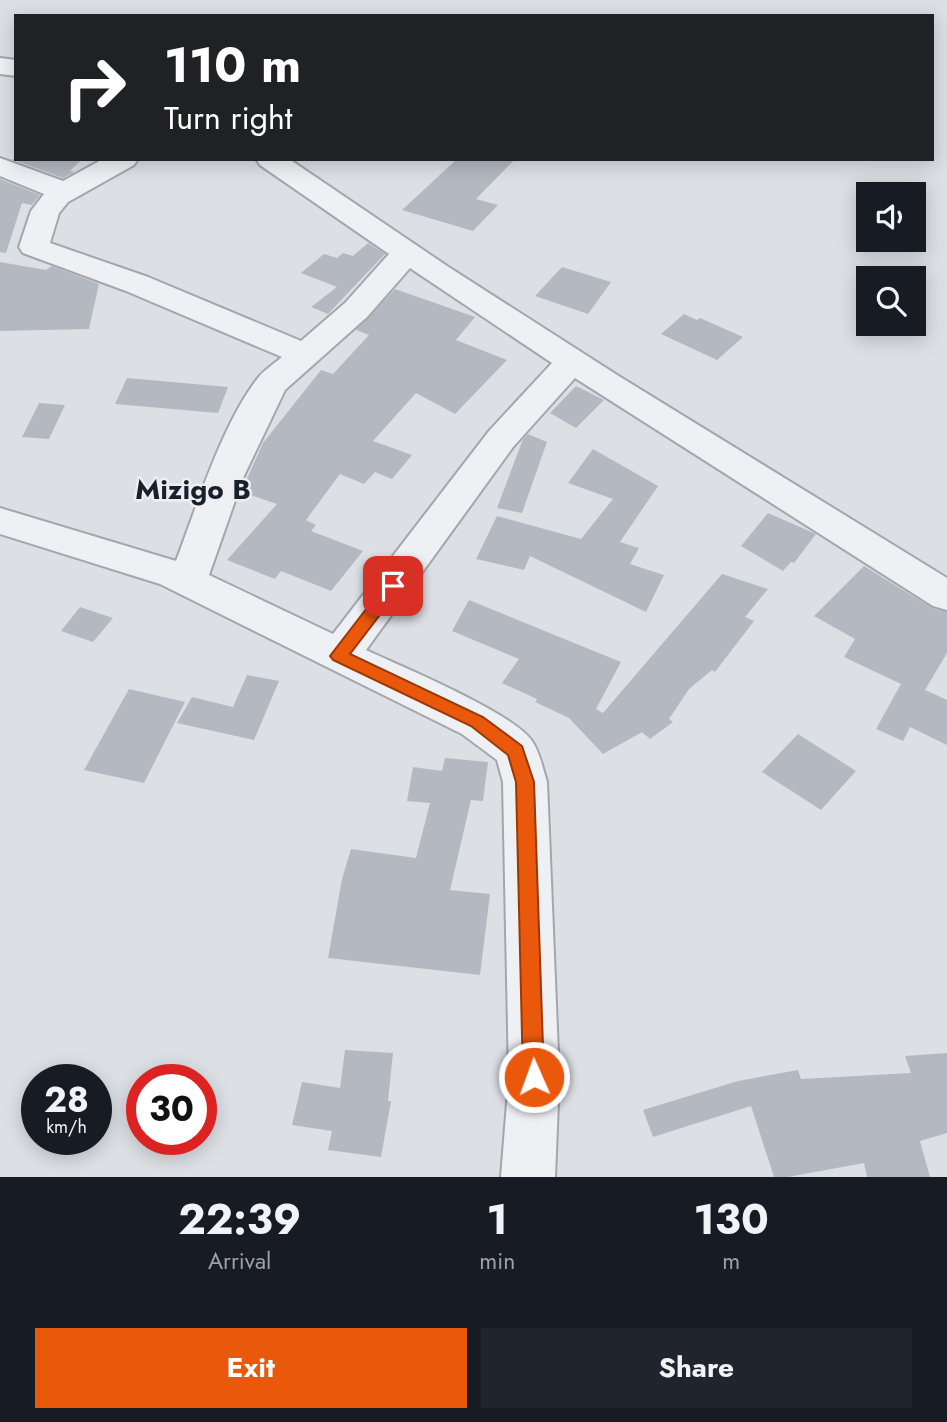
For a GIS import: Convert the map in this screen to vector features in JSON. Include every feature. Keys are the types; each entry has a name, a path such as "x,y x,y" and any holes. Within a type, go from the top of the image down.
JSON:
{"street":[{"path":"120,161 65,192 46,211 34,247 137,284 304,354"},
{"path":"273,161 406,254 737,468 947,596"},
{"path":"0,166 65,192"},
{"path":"188,581 225,478 247,428 271,384 356,310 406,254"},
{"path":"339,656 502,439 572,361"},
{"path":"0,521 188,581 477,722 516,751 525,782 533,1064 528,1177"}],"building":[{"path":"16,161 80,161 70,171 74,172 63,178"},
{"path":"455,161 513,161 476,199 498,205 473,231 402,210"},
{"path":"0,179 40,195 32,205 22,203 6,253 0,252"},
{"path":"368,243 385,254 328,314 311,307 337,287 301,273 324,254 337,258 343,253 353,256"},
{"path":"0,262 46,270 52,266 99,284 89,329 0,331"},
{"path":"562,267 611,282 588,314 535,296"},
{"path":"395,289 475,317 456,340 507,360 455,414 416,393 373,441 412,455 392,479 375,472 364,484 340,474 306,520 316,525 311,531 363,551 331,591 281,571 275,579 227,560 277,504 241,492 263,443 321,370 333,374 369,335 356,330"},
{"path":"684,314 743,337 717,360 661,334"},
{"path":"127,378 228,387 218,413 115,404"},
{"path":"576,386 604,400 576,428 550,413"},
{"path":"39,403 65,405 49,439 22,437"},
{"path":"528,434 547,442 522,513 497,508 523,439"},
{"path":"593,449 658,486 620,542 639,548 630,564 664,575 646,612 530,556 524,570 476,559 497,516 581,539 613,499 568,483"},
{"path":"768,513 816,534 794,563 791,562 783,571 741,546"},
{"path":"864,566 932,608 947,612 947,653 925,690 947,700 947,745 910,727 903,741 876,729 901,684 844,657 855,639 814,616"},
{"path":"722,574 768,589 745,617 754,621 715,672 712,670 689,689 669,719 673,722 650,739 642,732 603,754 569,718 502,683 519,659 452,631 469,600 621,662 596,709 603,713"},
{"path":"80,607 113,618 93,642 61,631"},
{"path":"247,675 279,681 254,740 177,723 192,697 233,707"},
{"path":"129,689 185,702 144,783 84,770"},
{"path":"798,734 856,771 821,810 762,772"},
{"path":"445,758 488,762 483,801 471,800 450,890 490,894 480,975 328,958 342,879 351,849 416,858 430,803 407,801 413,767 442,771"},
{"path":"345,1050 393,1053 388,1101 391,1101 381,1157 328,1150 332,1131 292,1125 302,1082 340,1088"},
{"path":"947,1053 947,1133 920,1141 930,1177 867,1177 864,1163 788,1177 774,1177 751,1106 653,1137 643,1110 738,1081 798,1070 801,1079 911,1073 905,1056"}],"district":[{"name":"Mizigo B","path":"193,489"}],"route":[{"path":"393,586 339,656 477,722 516,751 525,782 534,1077"}]}
